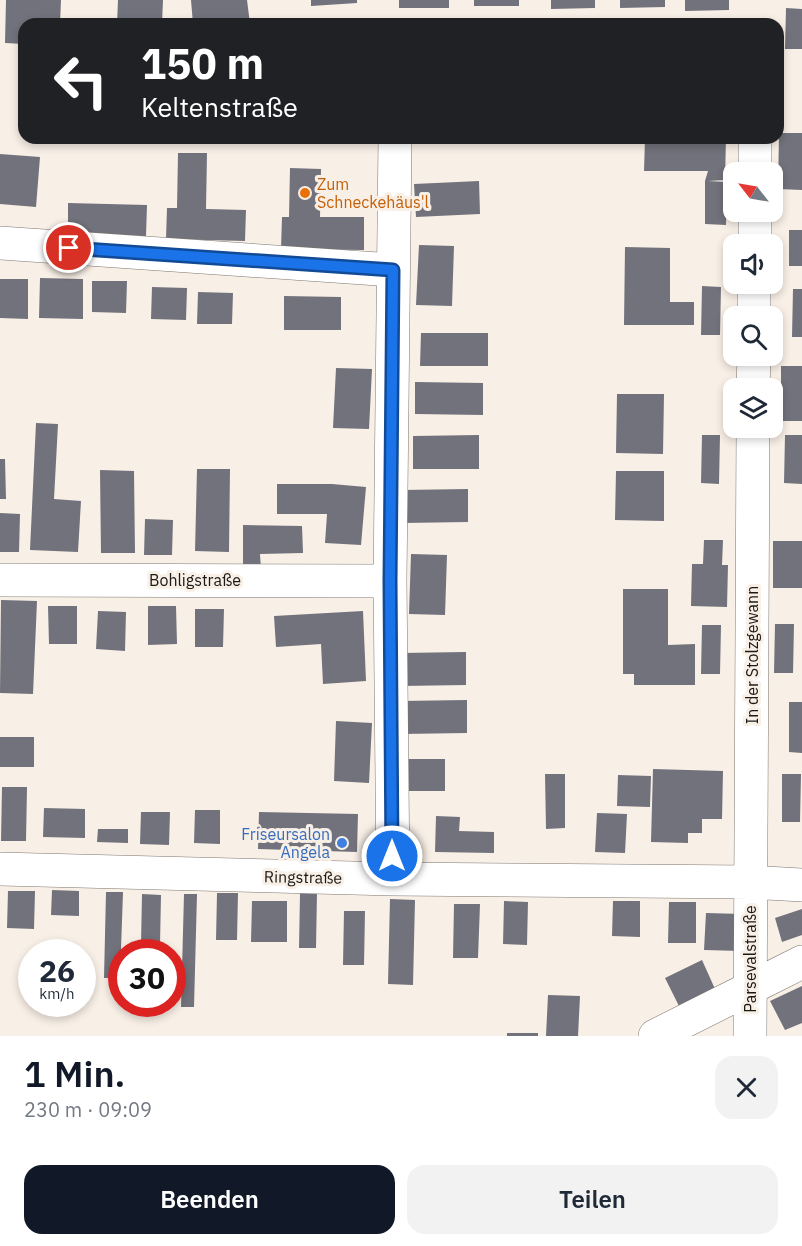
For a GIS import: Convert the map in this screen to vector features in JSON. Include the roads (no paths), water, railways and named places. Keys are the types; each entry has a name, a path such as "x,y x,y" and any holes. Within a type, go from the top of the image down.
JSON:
{"street":[{"path":"393,879 390,581 395,144"},
{"path":"755,144 755,162"},
{"path":"0,243 393,270"},
{"name":"In der Stolzgewann","path":"750,882 753,438"},
{"name":"Bohligstraße","path":"0,580 390,581"},
{"name":"Ringstraße","path":"0,869 393,879 750,882 802,885"},
{"name":"Parsevalstraße","path":"750,882 750,1036"},
{"path":"655,1036 802,962"}],"place":[{"name":"Zum Schneckehäus'l","path":"305,193"},
{"name":"Friseursalon Angela","path":"342,843"}]}
